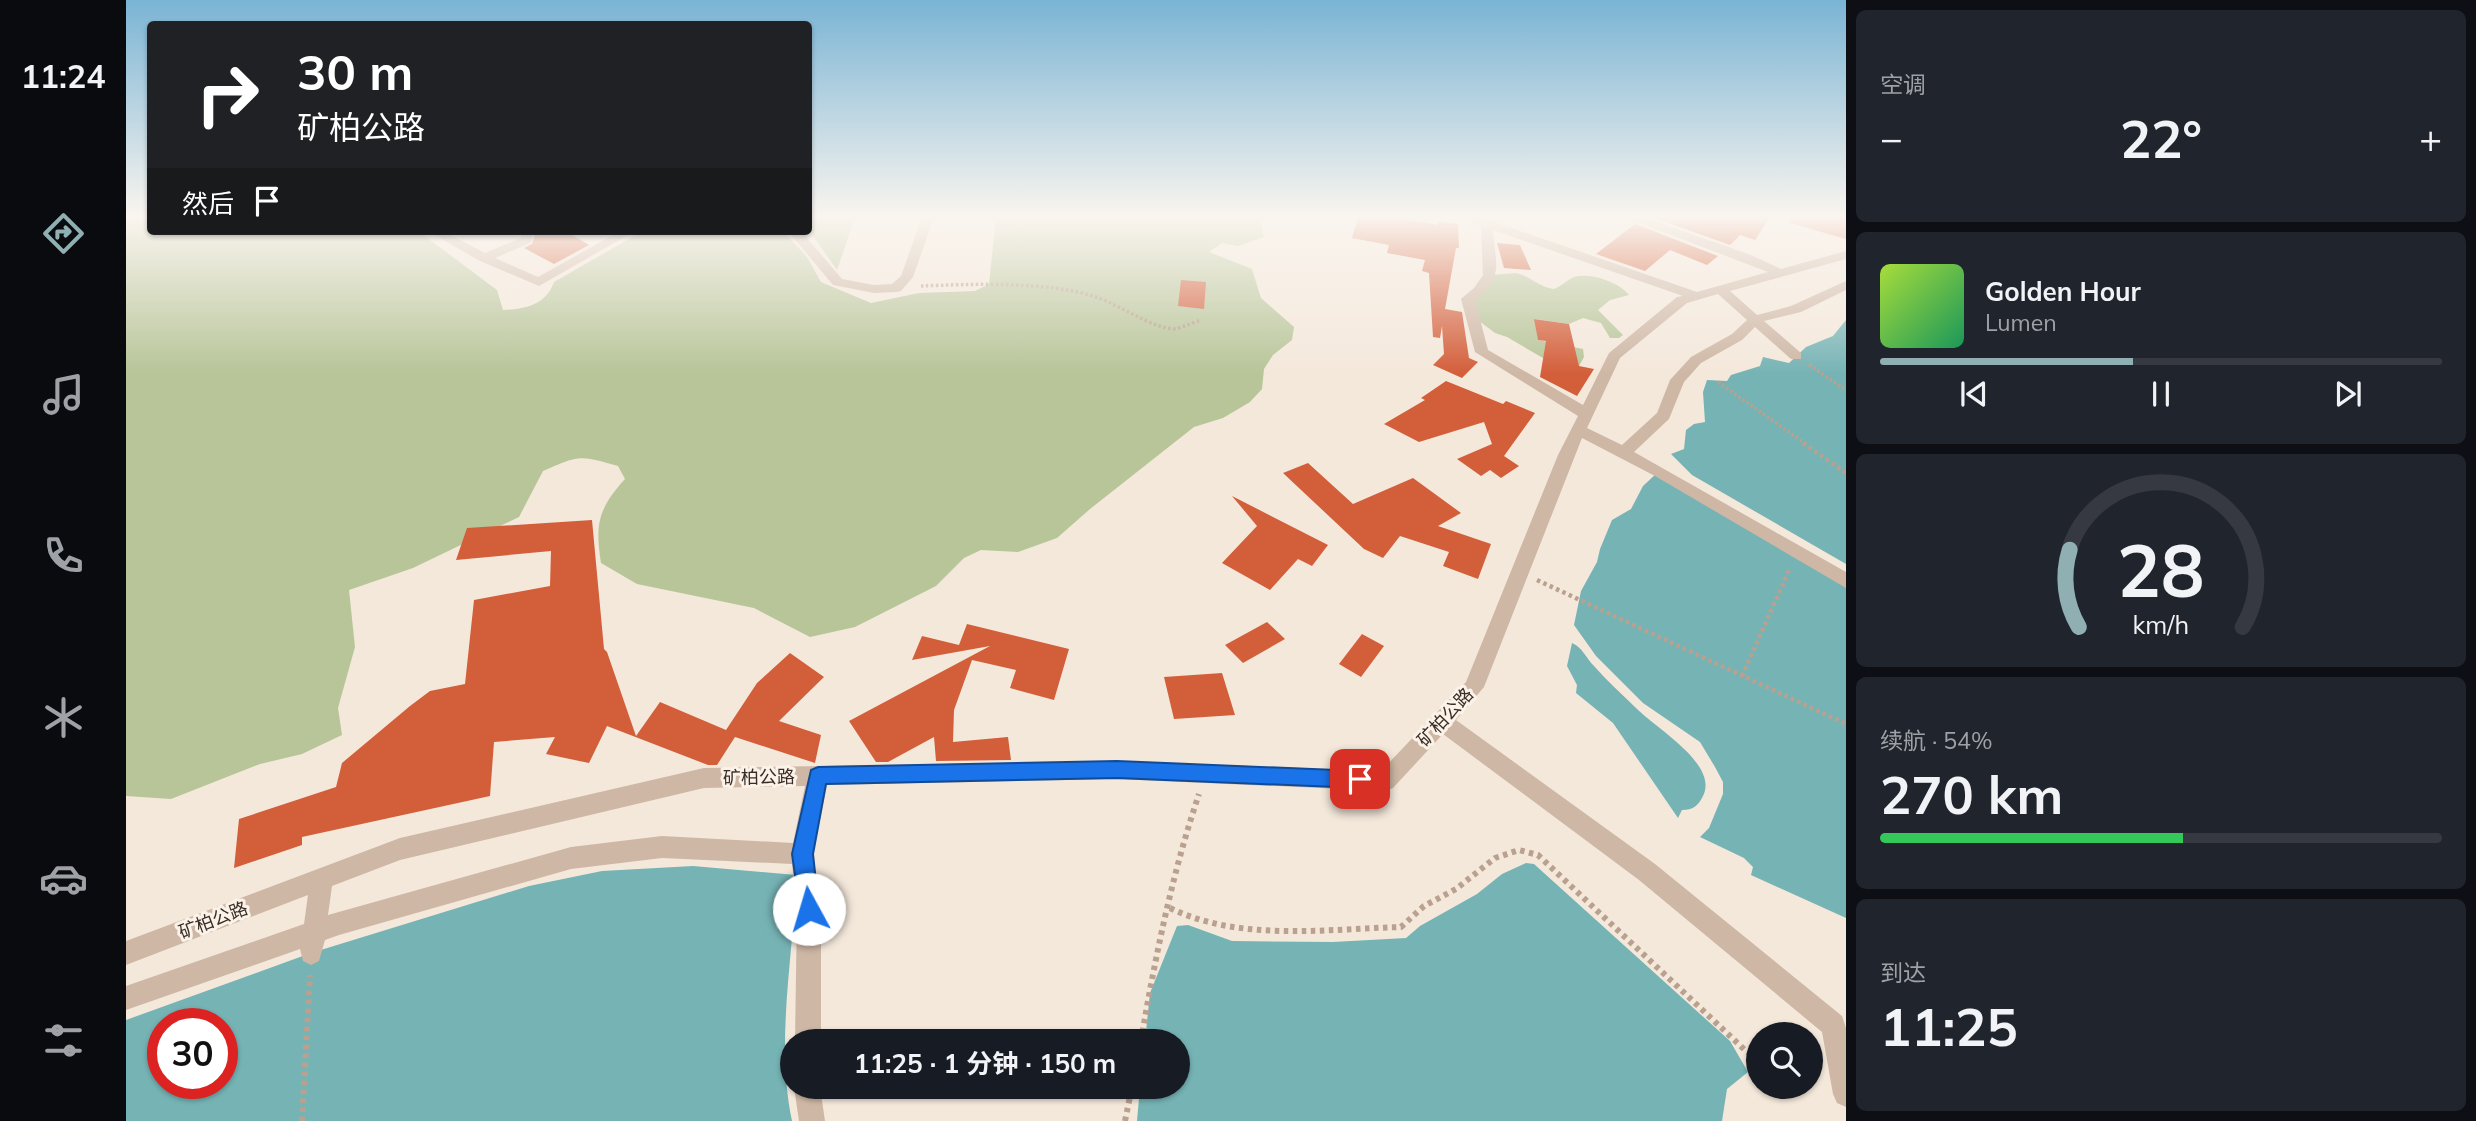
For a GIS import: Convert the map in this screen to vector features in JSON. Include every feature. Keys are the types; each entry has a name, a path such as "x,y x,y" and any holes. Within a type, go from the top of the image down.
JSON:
{"street":[{"path":"509,269 538,282 561,269"},
{"path":"827,269 838,282 874,289 896,288 907,277 910,269"},
{"path":"1491,269 1486,286 1468,299 1482,352 1623,453 1661,472 1846,581"},
{"path":"1617,269 1696,296"},
{"path":"1770,269 1780,274"},
{"name":"矿柏公路","path":"126,953 400,849 704,778 1117,770 1386,780 1474,687 1582,422 1614,356 1682,300 1802,269"},
{"path":"1623,453 1664,415 1677,380 1696,360 1737,337 1756,319 1796,309 1846,285"},
{"path":"1721,290 1796,356"},
{"path":"1442,721 1647,872 1833,1025 1846,1094"},
{"path":"808,1029 809,909 803,854 818,776"},
{"path":"126,998 313,942 570,858 662,847 803,854"},
{"path":"313,942 322,879"},
{"path":"808,1099 811,1121"}],"path":[{"path":"896,288 951,285 1080,293 1116,304 1131,314 1173,329 1201,320"},
{"path":"1796,356 1846,390"},
{"path":"1718,382 1846,474"},
{"path":"1742,676 1784,584 1795,552"},
{"path":"1520,572 1846,724"},
{"path":"1143,1029 1152,976 1187,829 1205,773"},
{"path":"1170,908 1213,926 1261,929 1401,927 1424,906 1456,889 1495,858 1519,850 1538,855 1746,1051"},
{"path":"302,1121 313,942"},
{"path":"1125,1121 1130,1099"}],"green space":[{"path":"126,269 469,269 497,290 503,310 527,307 540,301 554,282 576,269 814,269 821,282 871,303 919,293 975,291 989,284 991,269 1252,269 1261,298 1294,327 1292,340 1273,355 1264,369 1262,389 1250,402 1223,418 1194,427 1057,538 1018,552 981,550 964,558 936,586 855,627 810,637 754,608 637,584 601,563 598,538 601,518 609,499 625,479 618,466 595,460 573,459 555,466 543,471 519,517 413,568 349,590 355,647 338,708 342,735 302,754 260,764 171,799 126,796"},
{"path":"1516,273 1554,289 1571,278 1581,276 1596,277 1618,286 1629,295 1610,300 1598,310 1623,335 1610,338 1601,323 1583,318 1569,324 1535,319 1538,340 1583,349 1584,357 1579,366 1543,358 1495,333 1470,314 1468,307 1490,275"}],"water":[{"path":"1846,320 1846,564 1692,475 1671,454 1684,449 1686,430 1694,424 1705,422 1703,392 1707,380 1727,381 1731,375 1760,366 1763,357 1789,363 1806,347 1833,336"},
{"path":"1657,473 1846,584 1846,918 1751,875 1753,867 1744,858 1700,837 1709,828 1723,794 1723,782 1715,767 1700,742 1643,703 1596,656 1574,625 1581,591 1597,562 1612,520 1631,509 1643,486"},
{"path":"1572,643 1636,708 1694,759 1705,784 1703,796 1695,807 1682,810 1678,818 1613,723 1576,693 1577,685 1567,666"},
{"path":"1526,863 1534,864 1730,1041 1746,1069 1746,1074 1727,1089 1722,1121 1137,1121 1139,1099 1190,1099 1190,1029 1146,1029 1150,993 1177,926 1188,925 1232,941 1333,942 1406,938 1420,926 1477,894 1502,874"},
{"path":"693,866 796,875 785,1029 780,1029 780,1099 788,1099 792,1121 126,1121 126,1020 147,1012 147,1099 238,1099 238,1008 159,1008 311,953 529,886 602,871"}],"building":[{"path":"1452,269 1445,309 1462,312 1469,358 1478,362 1462,378 1433,365 1444,354 1442,326 1440,338 1433,337 1429,273 1422,271"},
{"path":"1181,280 1206,282 1204,309 1178,306"},
{"path":"1534,319 1569,324 1579,366 1594,369 1577,396 1540,377 1546,341 1538,340"},
{"path":"1446,381 1503,404 1506,401 1535,413 1504,456 1519,466 1501,478 1490,470 1481,476 1457,459 1492,444 1484,422 1419,442 1384,424 1425,400 1421,398"},
{"path":"1308,463 1353,504 1413,478 1461,513 1438,526 1491,544 1478,579 1443,566 1449,552 1400,536 1383,558 1364,549 1283,473"},
{"path":"1232,496 1328,545 1312,566 1298,559 1270,590 1222,563 1257,526"},
{"path":"592,520 604,649 636,736 660,702 726,730 757,683 790,653 824,677 779,721 821,735 815,763 735,737 717,765 708,765 607,726 589,763 546,754 555,737 494,742 490,796 302,837 302,845 234,868 239,819 336,787 342,763 410,706 430,691 465,684 474,600 550,586 551,551 456,560 467,528"},
{"path":"1267,622 1285,639 1243,663 1225,645"},
{"path":"967,624 1069,649 1054,700 1010,688 1016,670 972,660 954,710 953,742 1008,737 1011,760 936,761 934,737 888,762 876,762 849,721 990,646 912,660 922,636 959,645"},
{"path":"1362,634 1384,646 1361,677 1339,664"},
{"path":"1222,673 1235,715 1174,719 1164,677"}],"route":[{"path":"809,909 803,854 818,776 1117,770 1360,779"}]}
